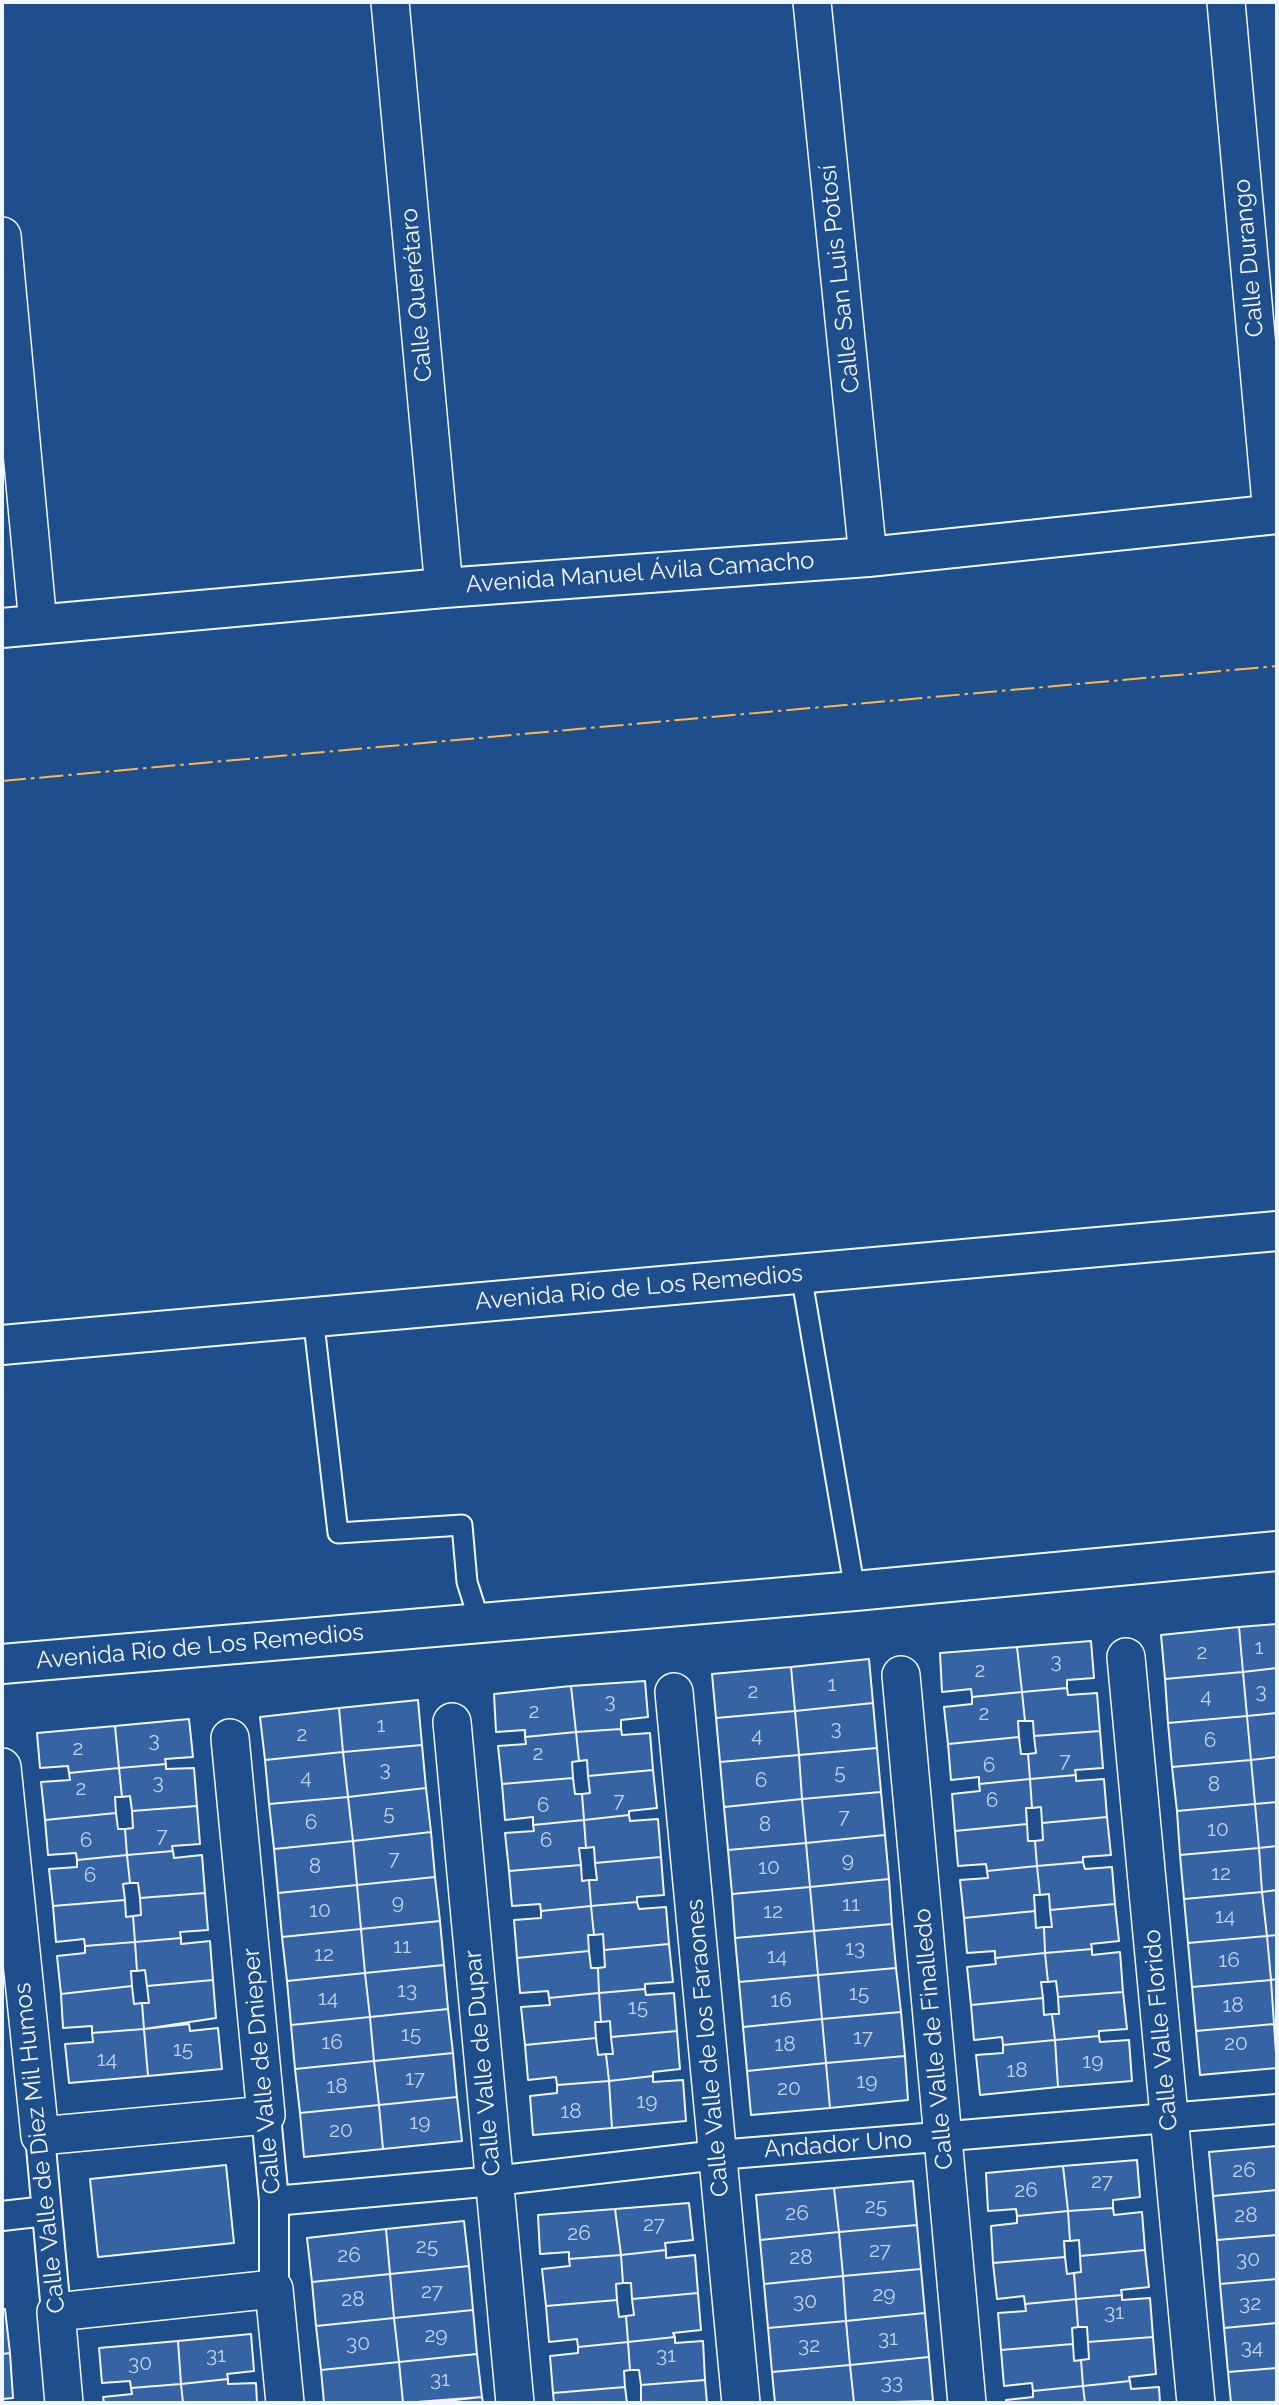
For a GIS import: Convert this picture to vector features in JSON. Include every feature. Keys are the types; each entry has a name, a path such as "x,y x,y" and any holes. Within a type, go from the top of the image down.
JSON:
{"main road":[{"name":"Avenida Manuel Ávila Camacho","path":"20,626 444,588 868,557 1275,514"},
{"name":"Avenida Río de Los Remedios","path":"2,1345 1277,1231"},
{"name":"Avenida Río de Los Remedios","path":"2,1664 855,1591 1277,1551"}],"street":[{"name":"Calle Querétaro","path":"390,2 444,588"},
{"name":"Calle San Luis Potosí","path":"812,2 868,557"},
{"name":"Calle Durango","path":"1226,2 1275,514"},
{"path":"2,236 20,626"},
{"name":"Calle Valle Florido","path":"1126,1657 1196,2403"},
{"name":"Calle Valle de Finalledo","path":"901,1675 967,2403"},
{"name":"Calle Valle de los Faraones","path":"674,1692 741,2403"},
{"name":"Calle Valle de Dupar","path":"452,1722 515,2403"},
{"name":"Calle Valle de Dnieper","path":"230,1738 274,2201 274,2289 285,2403"},
{"name":"Calle Valle de Diez Mil Humos","path":"2,1767 64,2403"},
{"name":"Andador Uno","path":"274,2201 494,2181 718,2155 1277,2109"},
{"path":"40,2136 266,2115"},
{"path":"2,2216 46,2211"},
{"path":"56,2312 274,2289"}],"lane":[{"path":"801,1274 855,1591"},
{"path":"313,1316 338,1533 462,1525 467,1583 480,1623"}],"building":[{"path":"1277,1624 1277,1668 1243,1672 1239,1627"},
{"path":"1239,1627 1243,1672 1165,1679 1161,1635"},
{"path":"1091,1641 1094,1678 1067,1680 1067,1688 1022,1692 1017,1647"},
{"path":"1017,1647 1022,1692 972,1697 971,1689 942,1692 940,1653"},
{"path":"869,1659 873,1703 795,1711 791,1667"},
{"path":"791,1667 795,1711 716,1718 712,1674"},
{"path":"1277,1668 1277,1713 1247,1716 1243,1672"},
{"path":"1243,1672 1247,1716 1168,1723 1165,1679"},
{"path":"645,1681 648,1717 621,1720 621,1729 576,1732 571,1686"},
{"path":"571,1686 576,1732 525,1737 525,1730 496,1732 494,1694"},
{"path":"1067,1688 1068,1695 1097,1693 1100,1731 1034,1736 1033,1721 1025,1721 1022,1692"},
{"path":"1022,1692 1025,1721 1018,1721 1019,1737 948,1744 944,1707 972,1704 972,1697"},
{"path":"418,1700 422,1745 343,1752 339,1708"},
{"path":"873,1703 877,1748 799,1755 795,1711"},
{"path":"339,1708 343,1752 265,1760 260,1717"},
{"path":"795,1711 799,1755 720,1762 716,1718"},
{"path":"1277,1713 1277,1757 1251,1760 1247,1716"},
{"path":"1247,1716 1251,1760 1172,1767 1168,1723"},
{"path":"189,1719 193,1757 165,1759 166,1764 119,1768 115,1726"},
{"path":"115,1726 119,1768 69,1773 68,1766 40,1768 37,1733"},
{"path":"621,1729 622,1735 650,1733 653,1770 588,1776 587,1760 579,1761 576,1732"},
{"path":"1100,1731 1103,1768 1075,1770 1076,1775 1030,1779 1028,1754 1036,1753 1034,1736"},
{"path":"576,1732 579,1761 572,1762 573,1778 502,1784 498,1746 526,1744 525,1737"},
{"path":"1019,1737 1021,1754 1028,1754 1030,1779 979,1784 979,1777 951,1780 948,1744"},
{"path":"422,1745 426,1788 348,1797 343,1752"},
{"path":"877,1748 881,1792 802,1799 799,1755"},
{"path":"343,1752 348,1797 269,1804 265,1760"},
{"path":"799,1755 802,1799 724,1807 720,1762"},
{"path":"1277,1757 1277,1802 1255,1804 1251,1760"},
{"path":"1251,1760 1255,1804 1177,1811 1172,1767"},
{"path":"166,1764 166,1769 194,1768 197,1806 132,1811 130,1796 122,1797 119,1768"},
{"path":"119,1768 122,1797 115,1797 116,1813 45,1820 41,1782 70,1780 69,1773"},
{"path":"653,1770 657,1808 629,1811 629,1815 584,1820 582,1794 590,1793 588,1776"},
{"path":"1076,1775 1076,1781 1104,1779 1107,1817 1042,1823 1041,1807 1032,1808 1030,1779"},
{"path":"573,1778 575,1794 582,1794 584,1820 533,1825 533,1817 505,1820 502,1784"},
{"path":"1030,1779 1032,1808 1026,1808 1027,1824 955,1831 952,1794 980,1791 979,1784"},
{"path":"426,1788 431,1832 353,1841 348,1797"},
{"path":"881,1792 885,1835 806,1843 802,1799"},
{"path":"348,1797 353,1841 274,1849 269,1804"},
{"path":"802,1799 806,1843 728,1850 724,1807"},
{"path":"1277,1802 1277,1846 1259,1848 1255,1804"},
{"path":"1255,1804 1259,1848 1180,1855 1177,1811"},
{"path":"197,1806 200,1844 172,1846 173,1851 127,1855 125,1829 133,1828 132,1811"},
{"path":"116,1813 118,1829 125,1829 127,1855 77,1860 76,1853 48,1855 45,1820"},
{"path":"629,1815 630,1821 658,1819 661,1857 595,1863 594,1847 586,1848 584,1820"},
{"path":"1107,1817 1111,1855 1083,1857 1083,1862 1037,1866 1035,1841 1043,1840 1042,1823"},
{"path":"584,1820 586,1848 579,1848 581,1865 509,1871 505,1833 534,1831 533,1825"},
{"path":"1027,1824 1028,1841 1035,1841 1037,1866 987,1871 986,1864 958,1866 955,1831"},
{"path":"431,1832 435,1877 357,1885 353,1841"},
{"path":"885,1835 889,1879 810,1887 806,1843"},
{"path":"353,1841 357,1885 278,1893 274,1849"},
{"path":"806,1843 810,1887 732,1894 728,1850"},
{"path":"1277,1846 1277,1890 1262,1892 1259,1848"},
{"path":"1259,1848 1262,1892 1184,1899 1180,1855"},
{"path":"173,1851 174,1858 202,1855 205,1893 140,1898 138,1883 130,1883 127,1855"},
{"path":"127,1855 130,1883 123,1884 125,1900 53,1906 49,1869 77,1867 77,1860"},
{"path":"661,1857 664,1895 637,1897 637,1902 591,1906 589,1880 597,1880 595,1863"},
{"path":"1083,1862 1085,1869 1112,1867 1115,1904 1050,1910 1049,1894 1040,1895 1037,1866"},
{"path":"581,1865 582,1881 589,1880 591,1906 541,1911 540,1904 512,1906 509,1871"},
{"path":"1037,1866 1040,1895 1034,1895 1035,1911 964,1918 960,1880 988,1878 987,1871"},
{"path":"435,1877 440,1921 361,1929 357,1885"},
{"path":"889,1879 892,1924 814,1931 810,1887"},
{"path":"357,1885 361,1929 282,1937 278,1893"},
{"path":"810,1887 814,1931 735,1938 732,1894"},
{"path":"1277,1890 1277,1935 1267,1936 1262,1892"},
{"path":"1262,1892 1267,1936 1188,1943 1184,1899"},
{"path":"205,1893 208,1930 180,1932 181,1938 135,1942 133,1916 141,1915 140,1898"},
{"path":"125,1900 126,1917 133,1916 135,1942 85,1946 84,1939 56,1942 53,1906"},
{"path":"637,1902 639,1909 666,1907 669,1944 604,1950 603,1934 594,1935 591,1906"},
{"path":"1115,1904 1119,1941 1091,1944 1092,1949 1045,1953 1044,1927 1052,1927 1050,1910"},
{"path":"591,1906 594,1935 588,1935 589,1951 517,1958 514,1920 541,1918 541,1911"},
{"path":"1035,1911 1036,1928 1044,1927 1045,1953 995,1958 995,1951 967,1953 964,1918"},
{"path":"440,1921 444,1965 365,1973 361,1929"},
{"path":"892,1924 896,1968 818,1975 814,1931"},
{"path":"361,1929 365,1973 287,1981 282,1937"},
{"path":"814,1931 818,1975 739,1982 735,1938"},
{"path":"1277,1935 1277,1979 1271,1980 1267,1936"},
{"path":"1267,1936 1271,1980 1192,1987 1188,1943"},
{"path":"181,1938 181,1944 210,1941 213,1980 147,1986 145,1970 137,1971 135,1942"},
{"path":"135,1942 137,1971 131,1971 132,1986 61,1994 57,1956 85,1953 85,1946"},
{"path":"669,1944 673,1982 645,1984 645,1989 599,1993 598,1968 605,1967 604,1950"},
{"path":"1092,1949 1092,1955 1120,1952 1123,1992 1058,1997 1056,1981 1048,1982 1045,1953"},
{"path":"589,1951 591,1968 598,1968 599,1993 549,1998 548,1991 520,1993 517,1958"},
{"path":"1045,1953 1048,1982 1041,1982 1043,1998 971,2005 967,1967 996,1964 995,1958"},
{"path":"444,1965 448,2009 370,2017 365,1973"},
{"path":"896,1968 901,2012 822,2019 818,1975"},
{"path":"365,1973 370,2017 291,2025 287,1981"},
{"path":"818,1975 822,2019 743,2027 739,1982"},
{"path":"1277,1979 1277,2024 1274,2024 1271,1980"},
{"path":"213,1980 216,2018 144,2029 142,2003 149,2003 147,1986"},
{"path":"1271,1980 1274,2024 1196,2031 1192,1987"},
{"path":"132,1986 134,2004 142,2003 144,2029 92,2033 92,2026 63,2028 61,1994"},
{"path":"645,1989 646,1995 674,1993 677,2031 611,2037 610,2021 601,2022 599,1993"},
{"path":"1123,1992 1127,2029 1099,2031 1099,2036 1055,2040 1052,2014 1059,2014 1058,1997"},
{"path":"599,1993 601,2022 595,2022 596,2038 525,2045 521,2007 550,2005 549,1998"},
{"path":"1043,1998 1044,2015 1052,2014 1055,2040 1003,2045 1002,2037 974,2040 971,2005"},
{"path":"448,2009 453,2053 374,2061 370,2017"},
{"path":"901,2012 905,2056 826,2063 822,2019"},
{"path":"370,2017 374,2061 295,2069 291,2025"},
{"path":"822,2019 826,2063 747,2071 743,2027"},
{"path":"189,2024 190,2031 218,2028 222,2069 148,2076 144,2029"},
{"path":"1274,2024 1277,2068 1200,2075 1196,2031"},
{"path":"144,2029 148,2076 69,2083 65,2044 93,2042 92,2033"},
{"path":"677,2031 680,2069 653,2072 653,2076 609,2081 606,2054 613,2054 611,2037"},
{"path":"1099,2036 1100,2042 1129,2040 1132,2081 1058,2087 1055,2040"},
{"path":"596,2038 598,2055 606,2054 609,2081 557,2085 556,2077 528,2080 525,2045"},
{"path":"1055,2040 1058,2087 980,2095 976,2055 1003,2053 1003,2045"},
{"path":"453,2053 457,2097 379,2105 374,2061"},
{"path":"905,2056 908,2100 830,2108 826,2063"},
{"path":"374,2061 379,2105 300,2113 295,2069"},
{"path":"826,2063 830,2108 751,2115 747,2071"},
{"path":"653,2076 653,2082 683,2080 686,2121 612,2128 609,2081"},
{"path":"609,2081 612,2128 533,2135 530,2096 557,2093 557,2085"},
{"path":"457,2097 462,2141 383,2149 379,2105"},
{"path":"379,2105 383,2149 304,2157 300,2113"},
{"path":"1277,2146 1277,2190 1213,2196 1209,2152"},
{"path":"1137,2160 1140,2197 1113,2200 1113,2208 1068,2211 1063,2166"},
{"path":"226,2165 234,2243 98,2257 90,2179"},
{"path":"1063,2166 1068,2211 1017,2216 1016,2209 988,2211 986,2173"},
{"path":"913,2181 917,2225 839,2232 834,2188"},
{"path":"834,2188 839,2232 760,2240 756,2195"},
{"path":"1277,2190 1277,2235 1217,2240 1213,2196"},
{"path":"689,2203 693,2240 665,2243 666,2250 621,2255 615,2209"},
{"path":"1113,2208 1114,2215 1142,2212 1145,2250 1080,2256 1079,2240 1070,2241 1068,2211"},
{"path":"615,2209 621,2255 569,2259 569,2252 540,2254 538,2215"},
{"path":"1068,2211 1070,2241 1064,2241 1065,2257 993,2263 991,2226 1017,2223 1017,2216"},
{"path":"464,2221 469,2266 390,2274 386,2229"},
{"path":"917,2225 921,2269 843,2276 839,2232"},
{"path":"386,2229 390,2274 312,2282 307,2238"},
{"path":"839,2232 843,2276 764,2284 760,2240"},
{"path":"1277,2235 1277,2279 1220,2284 1217,2240"},
{"path":"666,2250 666,2258 695,2255 698,2293 632,2299 631,2283 623,2283 621,2255"},
{"path":"1145,2250 1149,2287 1121,2290 1122,2295 1076,2299 1074,2273 1081,2272 1080,2256"},
{"path":"621,2255 623,2283 616,2284 617,2300 546,2306 542,2269 570,2266 569,2259"},
{"path":"1065,2257 1067,2274 1074,2273 1076,2299 1025,2304 1024,2296 997,2299 993,2263"},
{"path":"469,2266 473,2310 394,2318 390,2274"},
{"path":"921,2269 925,2313 846,2321 843,2276"},
{"path":"390,2274 394,2318 316,2326 312,2282"},
{"path":"843,2276 846,2321 768,2328 764,2284"},
{"path":"1277,2279 1277,2323 1224,2328 1220,2284"},
{"path":"698,2293 701,2330 673,2333 675,2337 628,2342 626,2316 634,2315 632,2299"},
{"path":"1122,2295 1122,2300 1150,2298 1153,2337 1088,2342 1087,2327 1078,2327 1076,2299"},
{"path":"1076,2299 1078,2327 1072,2328 1073,2344 1001,2350 998,2313 1026,2311 1025,2304"},
{"path":"617,2300 619,2317 626,2316 628,2342 578,2347 577,2339 549,2342 546,2306"},
{"path":"2,2309 5,2309 10,2353 2,2354"},
{"path":"473,2310 477,2354 399,2362 394,2318"},
{"path":"925,2313 929,2357 850,2365 846,2321"},
{"path":"394,2318 399,2362 321,2370 316,2326"},
{"path":"846,2321 850,2365 772,2372 768,2328"},
{"path":"1277,2323 1277,2368 1228,2372 1224,2328"},
{"path":"251,2334 254,2371 227,2374 228,2379 181,2384 178,2341"},
{"path":"675,2337 675,2343 703,2341 705,2380 641,2385 639,2370 630,2370 628,2342"},
{"path":"1153,2337 1156,2374 1129,2377 1130,2381 1083,2386 1081,2360 1089,2359 1088,2342"},
{"path":"178,2341 181,2384 131,2388 130,2381 102,2383 99,2348"},
{"path":"628,2342 630,2370 624,2371 625,2387 553,2393 550,2356 578,2353 578,2347"},
{"path":"1073,2344 1074,2361 1081,2360 1083,2386 1033,2391 1032,2383 1004,2386 1001,2350"},
{"path":"10,2353 13,2398 2,2399 2,2354"},
{"path":"477,2354 482,2397 403,2403 399,2362"},
{"path":"929,2357 933,2401 854,2403 850,2365"},
{"path":"399,2362 403,2403 324,2403 321,2370"},
{"path":"850,2365 854,2403 775,2403 772,2372"},
{"path":"1277,2368 1277,2403 1231,2403 1228,2372"},
{"path":"228,2379 228,2384 256,2383 257,2403 183,2403 181,2384"},
{"path":"705,2380 707,2403 634,2403 641,2402 641,2385"},
{"path":"1130,2381 1131,2389 1159,2387 1160,2403 1085,2403 1083,2386"},
{"path":"181,2384 183,2403 104,2403 103,2397 132,2394 131,2388"},
{"path":"1083,2386 1085,2403 1006,2403 1006,2400 1033,2397 1033,2391"},
{"path":"625,2387 627,2403 554,2403 553,2393"},
{"path":"482,2397 483,2403 427,2403"}],"power":[{"path":"2,781 1277,666"}]}
